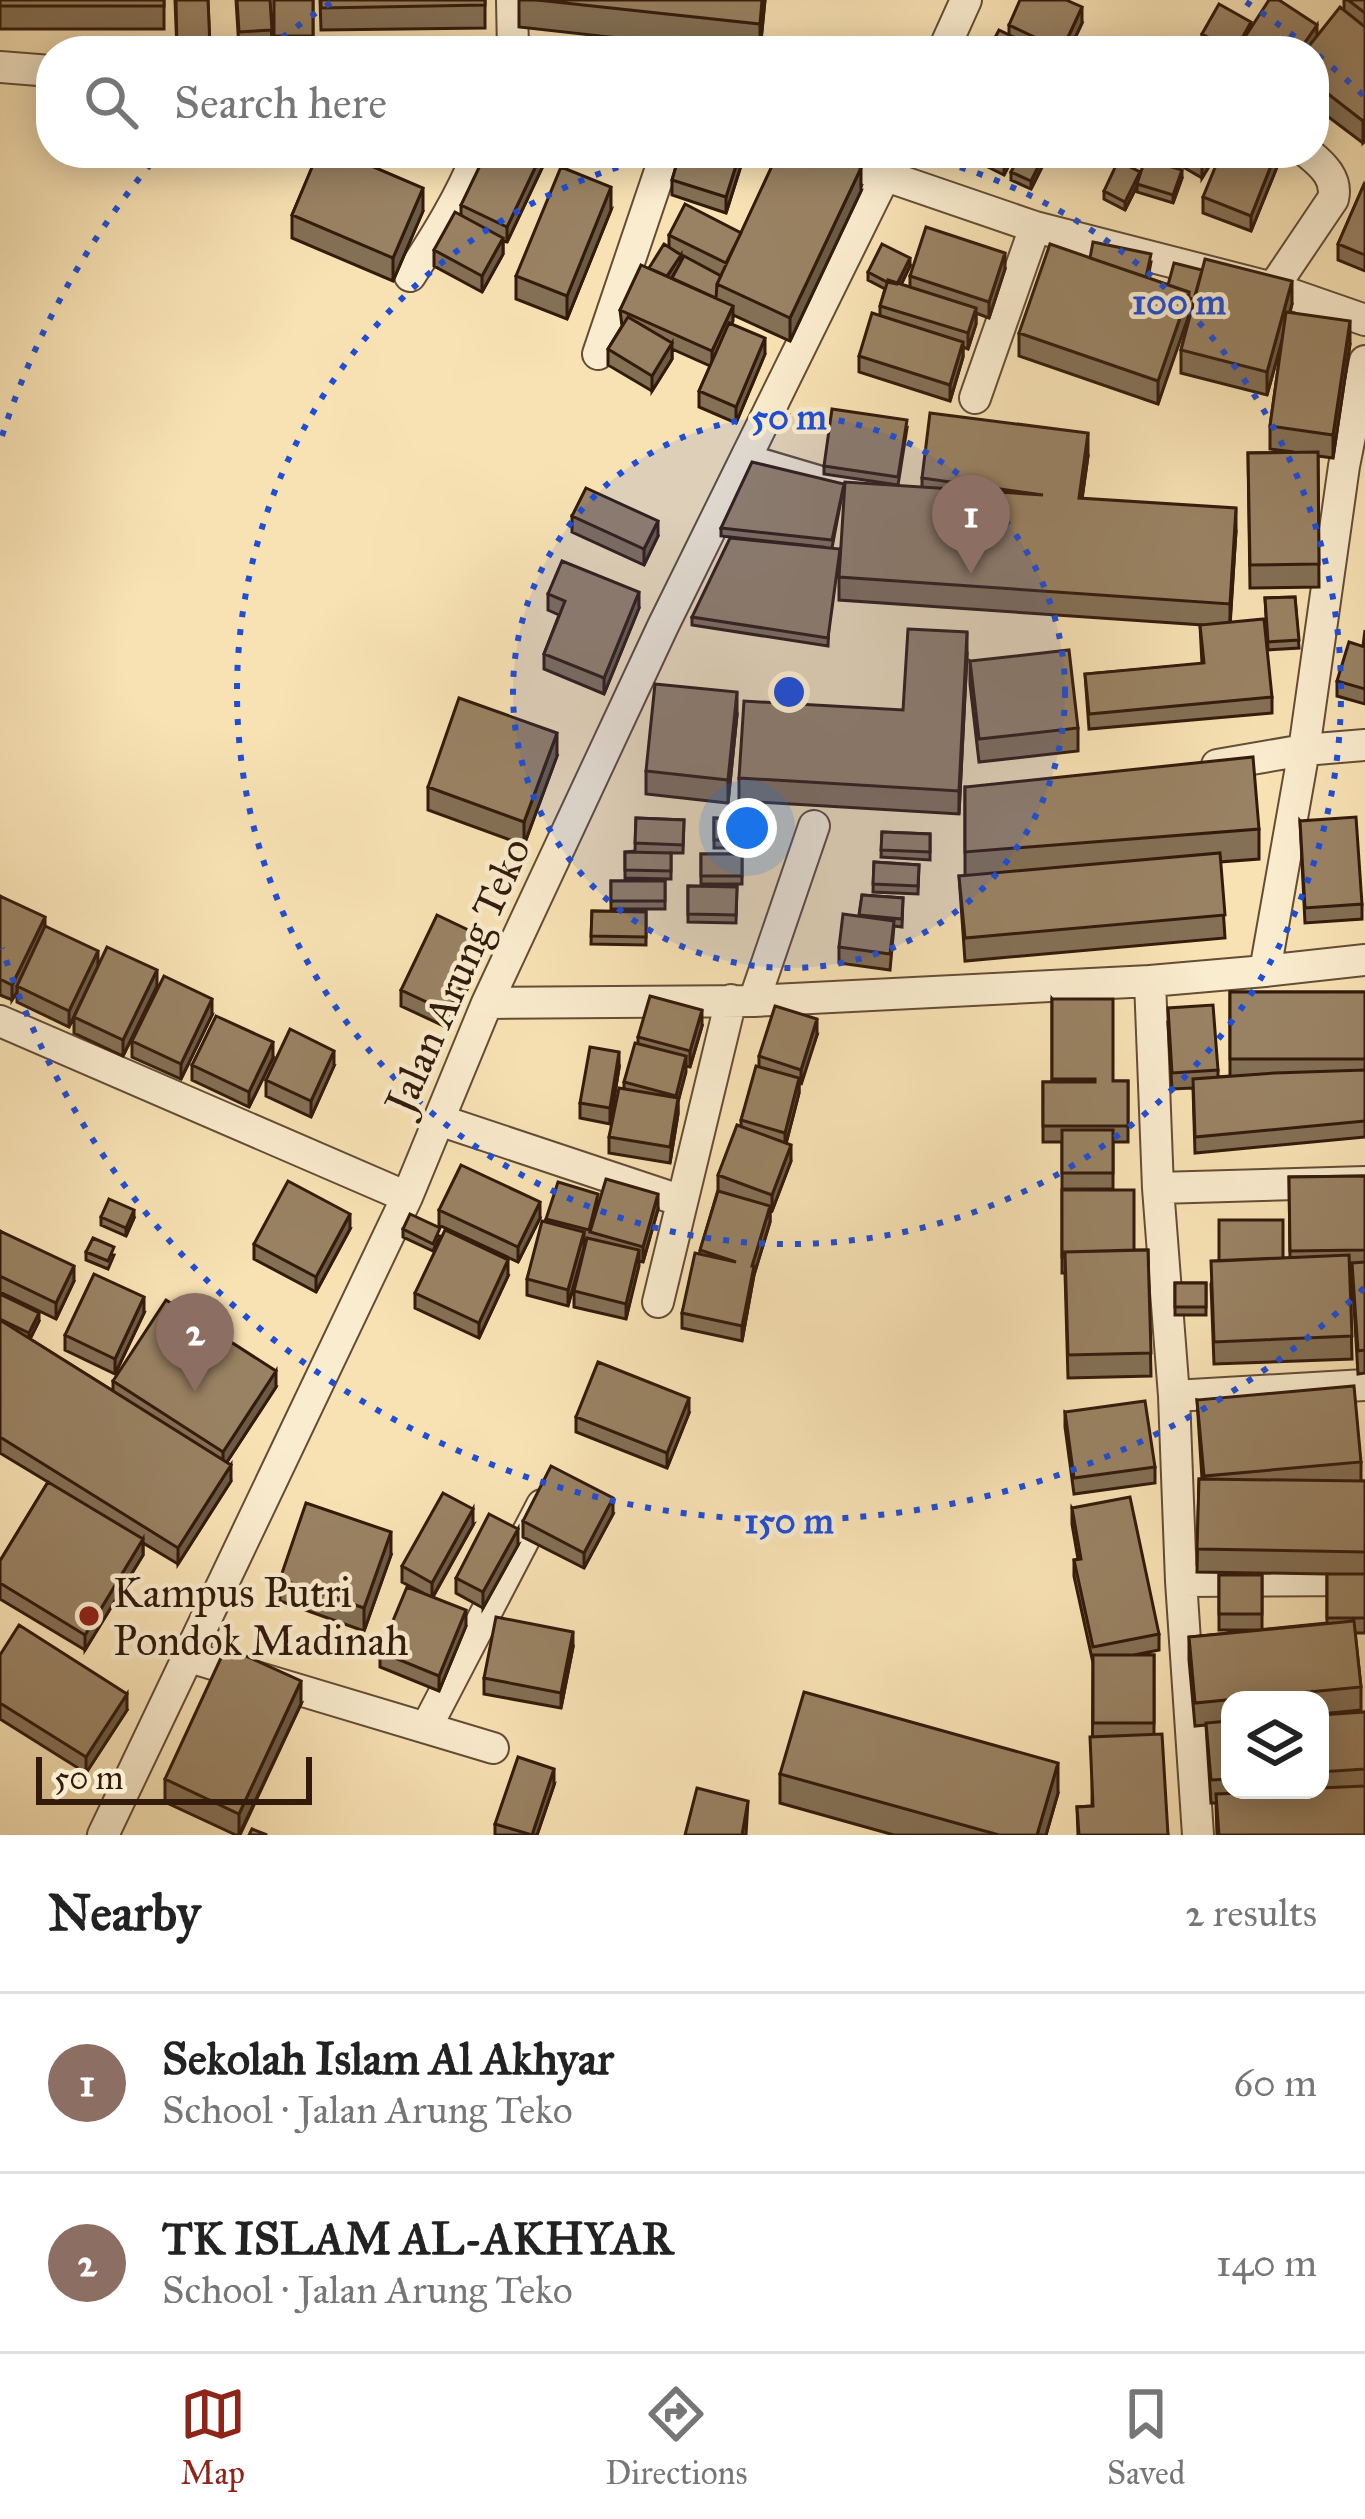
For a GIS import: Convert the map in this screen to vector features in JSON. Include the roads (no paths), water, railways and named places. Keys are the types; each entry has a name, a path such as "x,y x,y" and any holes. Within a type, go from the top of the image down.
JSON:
{"street":[{"path":"512,0 513,36"},
{"path":"950,36 966,0"},
{"path":"0,67 36,70"},
{"path":"410,276 472,168"},
{"path":"598,354 661,168"},
{"name":"Jalan Arung Teko","path":"103,1835 407,1197 487,1004 663,626 890,168"},
{"path":"898,168 1034,227 1274,288 1365,320"},
{"path":"1274,288 1334,199 1335,185 1322,168"},
{"path":"975,398 1034,227"},
{"path":"1265,971 1353,502 1365,361"},
{"path":"1193,770 1304,750 1365,745"},
{"path":"658,1302 682,1201 742,1001 814,826"},
{"path":"487,1004 742,1001 1150,982 1365,960"},
{"path":"1150,982 1198,1835"},
{"path":"0,1021 407,1197"},
{"path":"439,1120 682,1201"},
{"path":"1158,1188 1365,1182"},
{"path":"1174,1396 1365,1385"},
{"path":"426,1729 558,1474"},
{"path":"1181,1581 1365,1580"},
{"path":"186,1656 493,1748"},
{"path":"1191,1742 1221,1739"}],"lane":[{"path":"749,453 877,491"}],"place":[{"name":"Sekolah Islam Al Akhyar","path":"971,574"},
{"name":"TK ISLAM AL-AKHYAR","path":"195,1392"},
{"name":"Kampus Putri Pondok Madinah","path":"89,1616"}]}
